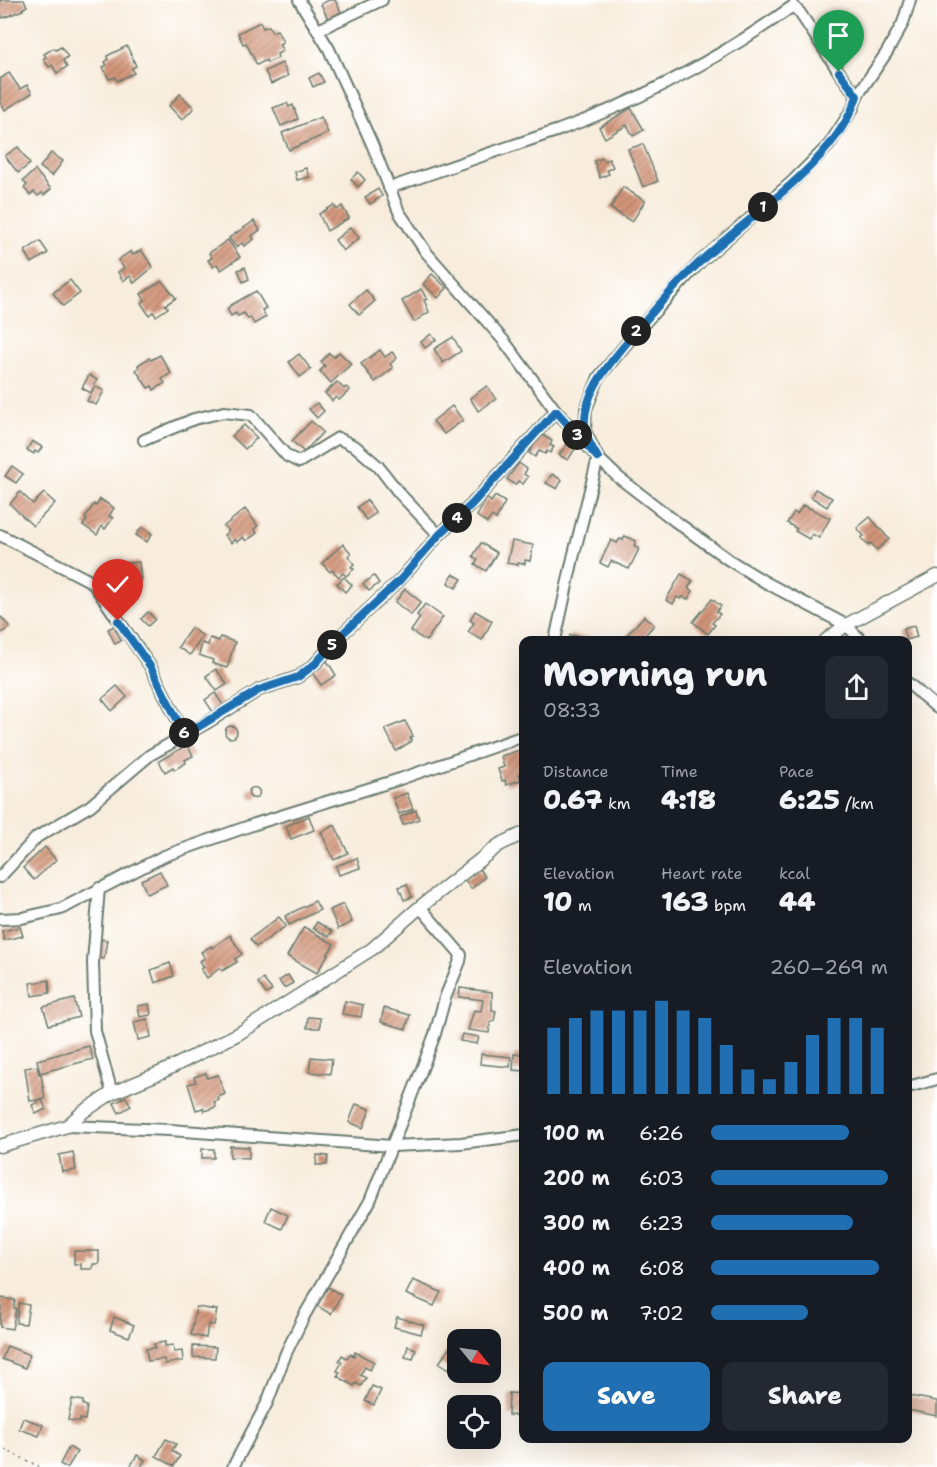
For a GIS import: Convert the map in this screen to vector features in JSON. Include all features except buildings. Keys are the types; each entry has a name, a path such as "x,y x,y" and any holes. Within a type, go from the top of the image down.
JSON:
{"street":[{"path":"299,0 334,60 399,212 426,252 504,341 556,411 618,477 729,560 846,626 857,636"},
{"path":"318,30 382,0"},
{"path":"556,636 598,458 585,431 586,409 599,377 637,331 701,261 792,182 829,145 903,23 910,0"},
{"path":"389,188 496,149 560,129 628,101 683,75 747,39 793,6 857,96"},
{"path":"0,877 37,837 90,806 150,755 259,690 298,677 315,664 341,635 400,580 439,535 472,504 556,411"},
{"path":"144,440 194,419 224,412 251,416 287,456 299,462 338,438 356,447 378,466 399,493 439,535"},
{"path":"1,536 92,582 150,666 185,735"},
{"path":"832,636 937,576"},
{"path":"912,687 937,708"},
{"path":"0,919 22,918 61,909 164,856 519,738"},
{"path":"67,1126 83,1112 112,1094 238,1034 372,949 420,907 499,845 519,835"},
{"path":"99,888 93,962 95,1031 112,1094"},
{"path":"233,1467 267,1403 286,1353 304,1316 370,1201 435,1034 445,998 460,961 461,955 420,907"},
{"path":"912,1087 937,1079"},
{"path":"0,1146 67,1126 170,1130 392,1146 461,1143 519,1136"}],"path":[{"path":"0,1447 40,1467"}],"route":[{"path":"118,621 150,666 185,735 259,690 298,677 315,664 341,635 400,580 439,535 472,504 556,411 598,458 585,431 586,409 599,377 637,331 701,261 792,182 829,145 853,108 857,96 839,72"}]}
